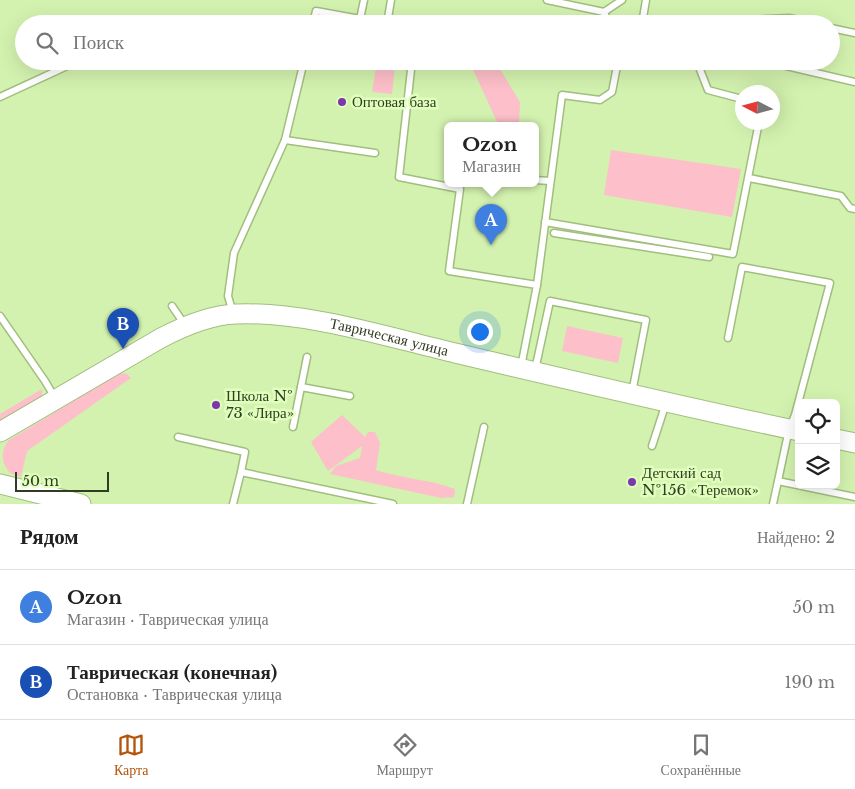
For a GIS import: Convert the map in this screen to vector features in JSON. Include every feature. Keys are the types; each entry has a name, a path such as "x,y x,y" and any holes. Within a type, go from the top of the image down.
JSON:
{"street":[{"name":"Таврическая улица","path":"1,432 161,338 186,326 234,314 256,314 329,324 794,430"},
{"path":"840,440 855,442"},
{"path":"4,482 81,504"}],"lane":[{"path":"361,15 364,0"},
{"path":"388,15 391,0"},
{"path":"547,0 604,12 622,0"},
{"path":"644,15 646,0"},
{"path":"315,15 316,11 338,15"},
{"path":"840,30 855,33"},
{"path":"0,97 58,70"},
{"path":"234,314 228,296 234,253 285,140 302,70"},
{"path":"411,70 399,177 444,184"},
{"path":"528,370 537,284 562,95 600,100 612,92 616,70"},
{"path":"701,70 708,90 735,97"},
{"path":"804,70 855,82"},
{"path":"545,222 733,254 758,130"},
{"path":"285,140 375,153"},
{"path":"749,178 842,196 850,208 855,209"},
{"path":"539,180 550,181"},
{"path":"462,187 448,270 537,284"},
{"path":"554,233 709,257"},
{"path":"728,338 742,267 830,283 794,430 773,504"},
{"path":"528,370 550,301 646,320 632,394"},
{"path":"172,306 186,326"},
{"path":"0,316 46,381 56,399"},
{"path":"293,427 307,357"},
{"path":"302,387 350,396"},
{"path":"652,446 667,402"},
{"path":"467,504 484,427"},
{"path":"178,437 245,452 233,504"},
{"path":"241,472 393,504"},
{"path":"778,481 855,497"}],"shaded area":[{"path":"376,70 394,70 392,94 372,92"},
{"path":"473,70 500,70 520,102 519,122 497,122"},
{"path":"611,150 741,169 732,217 604,195"},
{"path":"567,326 623,338 618,363 562,351"},
{"path":"120,373 127,374 131,378 27,451 21,477 10,473 3,461 4,448 9,440"},
{"path":"42,389 42,398 0,422 0,414"},
{"path":"342,415 365,437 368,432 375,432 380,443 376,470 455,489 454,497 441,498 330,474 336,466 360,458 362,446 328,471 311,442"}],"place":[{"name":"Оптовая база","path":"342,102"},
{"name":"Ozon","path":"491,245"},
{"name":"Таврическая (конечная)","path":"123,349"},
{"name":"Школа № 73 «Лира»","path":"216,405"},
{"name":"Детский сад №156 «Теремок»","path":"632,482"}]}
